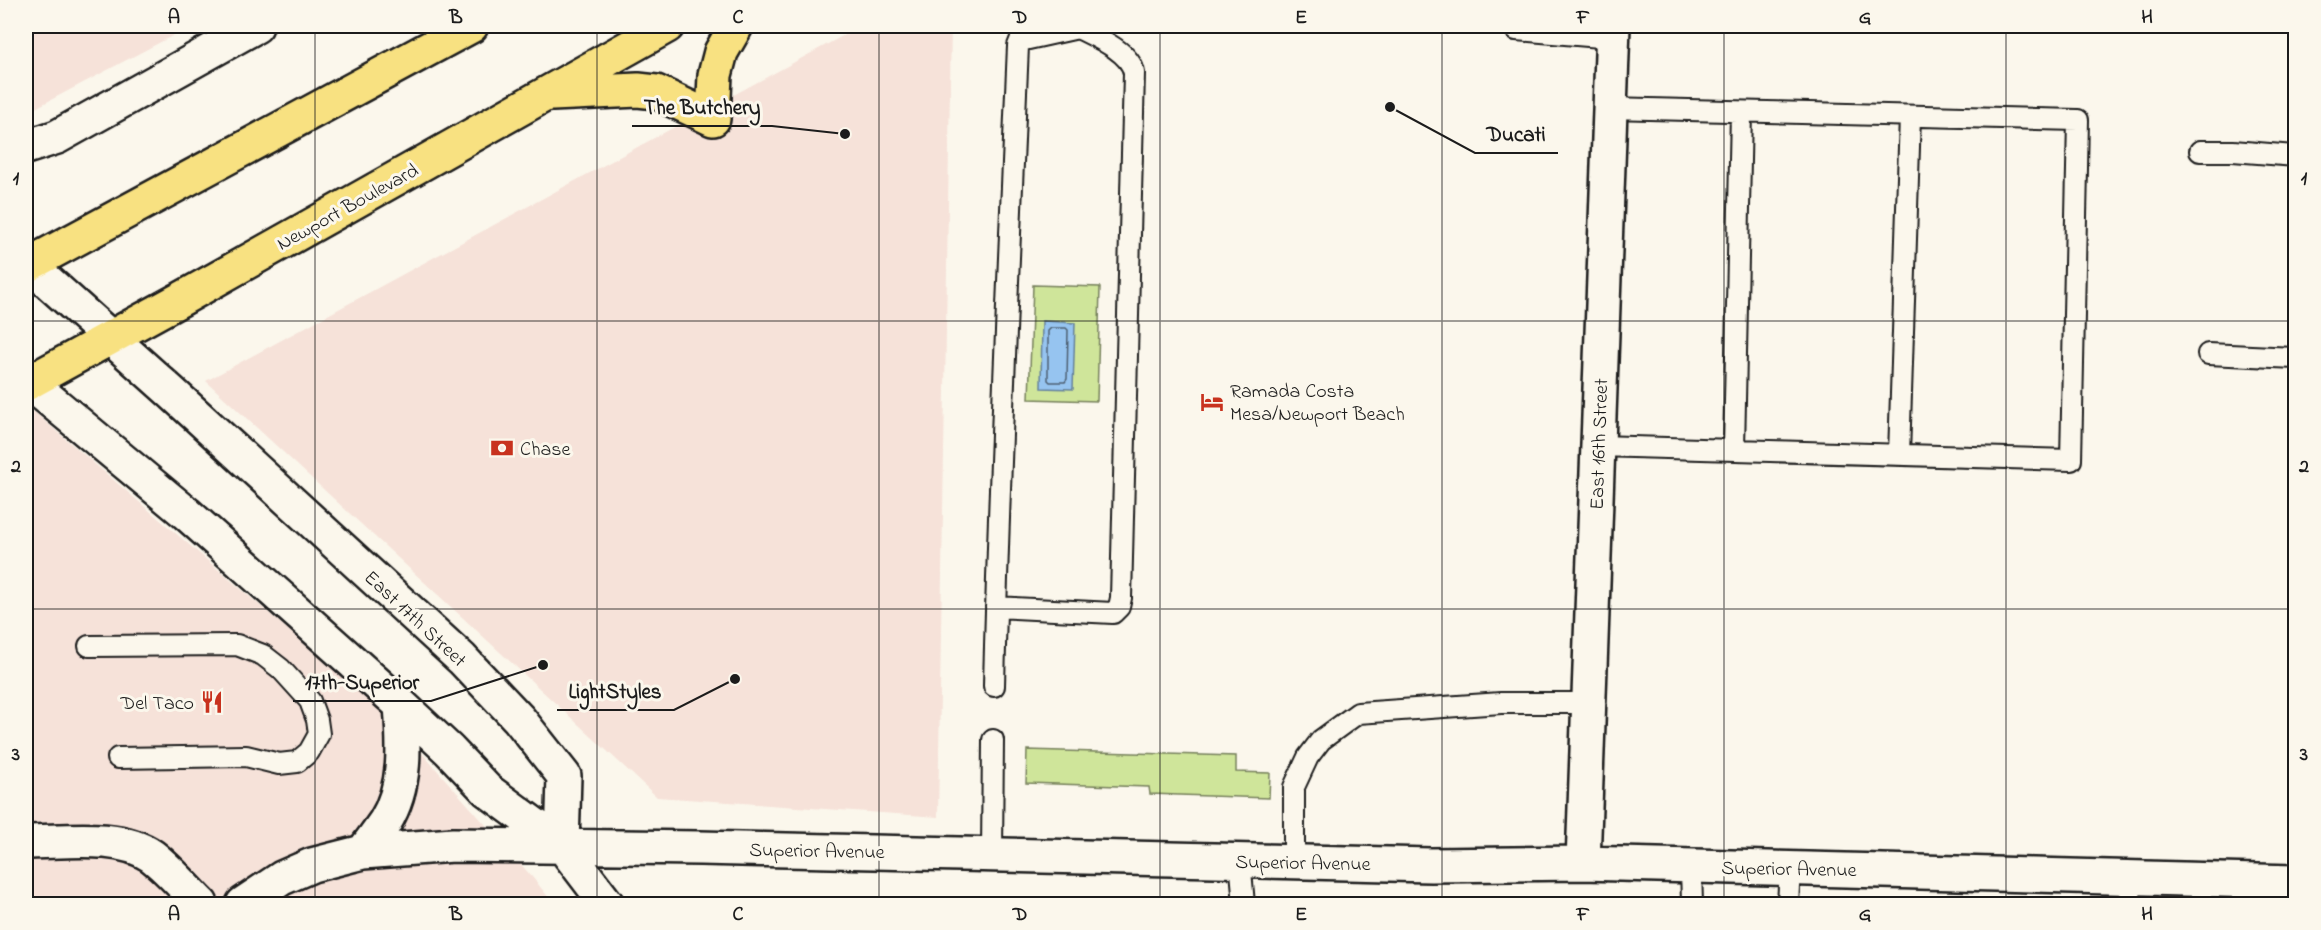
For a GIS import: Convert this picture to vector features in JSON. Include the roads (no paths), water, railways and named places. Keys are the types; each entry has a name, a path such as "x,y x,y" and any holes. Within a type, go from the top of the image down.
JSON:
{"highway":[{"path":"26,264 471,26"},
{"name":"Newport Boulevard","path":"26,382 110,339 667,26"},
{"path":"547,94 638,90 656,92 713,119 715,75 721,52 736,26"}],"main road":[{"path":"26,147 57,137 256,26"},
{"name":"East 16th Street","path":"1583,863 1613,32"},
{"name":"East 17th Street","path":"26,264 170,391 462,659 519,719 564,776 561,845"},
{"path":"26,382 186,513 401,705 449,750 486,790 561,845 607,904"},
{"path":"363,852 386,820 401,783 405,752 401,705"},
{"path":"26,842 117,842 134,847 159,862 201,904"},
{"name":"Superior Avenue","path":"243,904 282,878 312,865 363,852 453,845 561,845 1431,865 1583,863 1790,868 2131,891 2295,882"}],"lane":[{"path":"1516,26 1516,30 1613,32"},
{"path":"994,686 996,607 1001,425 1018,46 1020,41 1078,28 1126,55 1133,64 1134,72 1121,598 1119,607 1113,613 996,607"},
{"path":"1598,446 2071,460 2078,120 1610,108"},
{"path":"1734,449 1741,112"},
{"path":"1899,455 1910,116"},
{"path":"2200,151 2295,156"},
{"path":"2208,354 2295,358"},
{"path":"89,646 237,645 263,655 281,669 310,701 317,720 319,734 309,752 297,762 279,764 246,756 118,758"},
{"path":"1294,862 1294,787 1308,757 1321,740 1358,713 1501,703 1589,703"},
{"path":"992,854 993,740"},
{"path":"1240,860 1244,904"},
{"path":"1691,866 1692,904"},
{"path":"1788,904 1790,868"}],"water":[{"path":"1042,321 1075,323 1073,389 1041,388"}],"place":[{"name":"Ducati","path":"1390,107"},
{"name":"The Butchery","path":"845,134"},
{"name":"Ramada Costa Mesa/Newport Beach","path":"1212,402"},
{"name":"Chase","path":"502,448"},
{"name":"17th-Superior","path":"543,665"},
{"name":"LightStyles","path":"735,679"},
{"name":"Del Taco","path":"212,702"}]}
